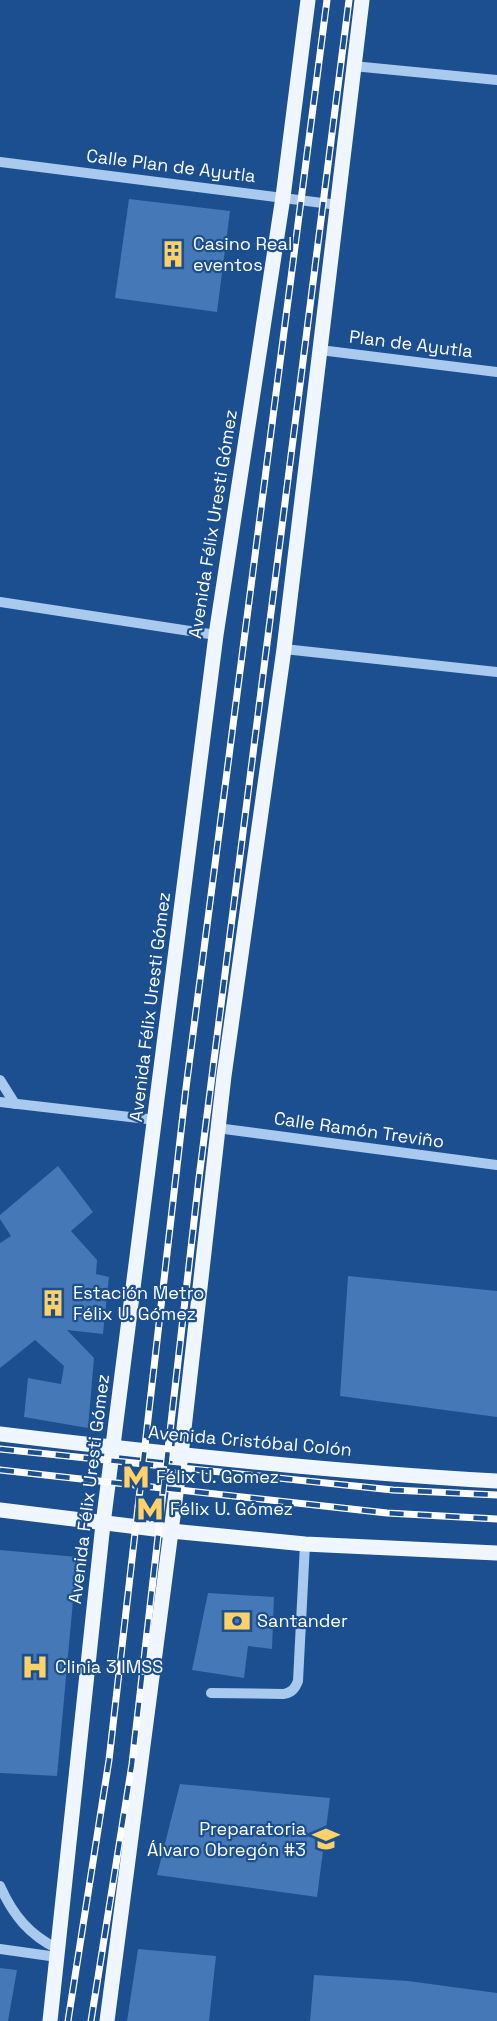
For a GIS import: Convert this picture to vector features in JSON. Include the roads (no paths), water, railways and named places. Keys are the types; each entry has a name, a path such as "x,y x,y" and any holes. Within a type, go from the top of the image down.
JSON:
{"main road":[{"name":"Avenida Félix Uresti Gómez","path":"50,2021 113,1448 216,635 283,197 308,0"},
{"path":"107,2021 181,1455 217,1128 284,649 362,0"},
{"name":"Avenida Cristóbal Colón","path":"0,1434 181,1455 497,1481"},
{"path":"0,1510 104,1524 306,1544 497,1553"}],"street":[{"path":"353,66 497,80"},
{"name":"Calle Plan de Ayutla","path":"0,162 338,205"},
{"name":"Plan de Ayutla","path":"320,350 497,372"},
{"path":"0,603 216,635"},
{"path":"284,649 497,672"},
{"path":"0,1080 15,1104"},
{"path":"0,1102 156,1120"},
{"name":"Calle Ramón Treviño","path":"217,1128 497,1165"},
{"path":"211,1693 284,1694 295,1688 298,1681 306,1544"},
{"path":"0,1886 8,1905 24,1926 58,1953"},
{"path":"0,1949 58,1953"}],"railway":[{"path":"68,2021 109,1760 186,1088 327,0"},
{"path":"91,2021 132,1764 199,1178 349,0"},
{"path":"0,1449 393,1490 497,1495"},
{"path":"0,1470 387,1513 497,1519"}],"place":[{"name":"Casino Real eventos","path":"173,254"},
{"name":"Estación Metro Félix U. Gómez","path":"53,1303"},
{"name":"Félix U. Gomez","path":"136,1477"},
{"name":"Félix U. Gómez","path":"150,1509"},
{"name":"Santander","path":"237,1621"},
{"name":"Clinia 3 IMSS","path":"35,1667"},
{"name":"Preparatoria Álvaro Obregón #3","path":"326,1839"}]}
